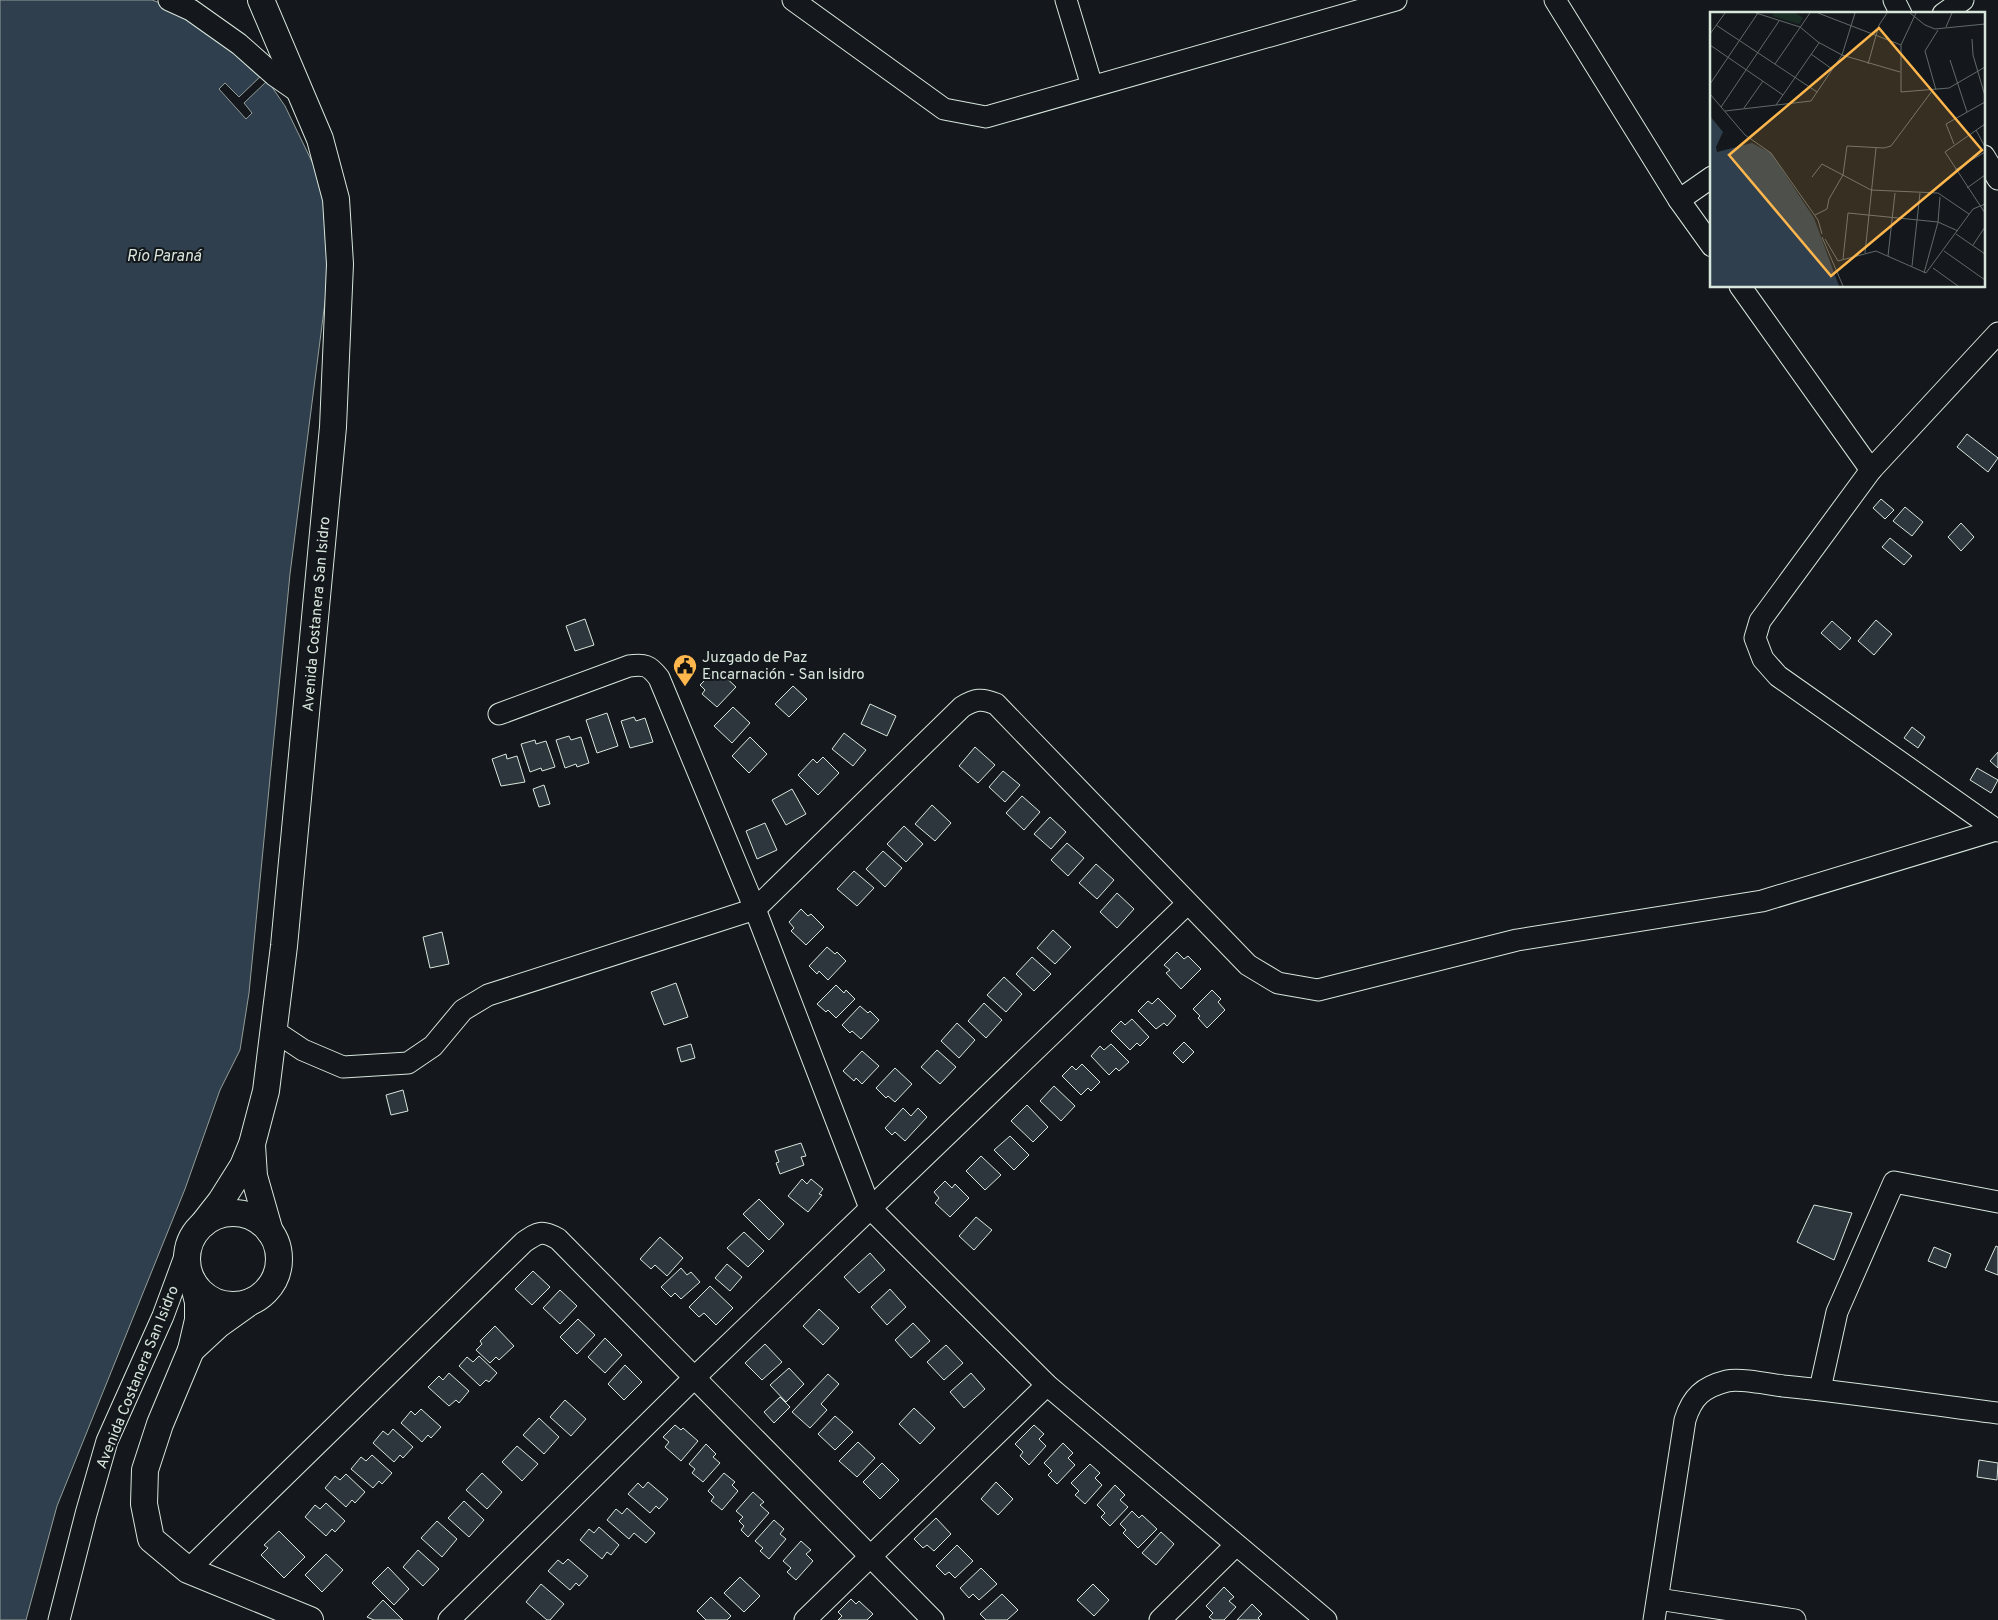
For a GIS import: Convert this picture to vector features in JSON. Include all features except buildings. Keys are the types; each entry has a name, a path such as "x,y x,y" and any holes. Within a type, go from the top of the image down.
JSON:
{"main road":[{"name":"Avenida Costanera San Isidro","path":"254,1300 231,1305 220,1303 200,1291 193,1282 187,1267 187,1251 192,1236 221,1200 243,1166 252,1144 266,1091 285,937 333,427 340,264 336,199 320,139 261,0"},
{"path":"190,1350 218,1325 264,1293 273,1282 277,1270 279,1257 254,1176 252,1144"},
{"path":"203,1224 216,1216 230,1213 245,1215 259,1221 270,1232"},
{"path":"193,1282 198,1302 198,1320 190,1350 160,1424 145,1470 144,1504 151,1539 188,1570 310,1620"}],"street":[{"path":"169,0 191,10 239,44 274,75 300,94"},
{"path":"793,0 944,109 986,117 1362,4 1396,0"},
{"path":"1066,0 1092,86"},
{"path":"1555,0 1679,200 1710,243"},
{"path":"1894,0 1900,12"},
{"path":"1945,12 1963,0"},
{"path":"1986,159 1998,179"},
{"path":"1679,200 1710,178"},
{"path":"1741,288 1871,470"},
{"path":"1997,830 1778,676 1763,659 1756,638 1760,621 1871,470 1998,334"},
{"path":"499,714 629,666 642,664 652,669 659,678 754,909 870,1208 1047,1385 1326,1620"},
{"path":"273,1030 303,1050 343,1066 408,1063 433,1046 463,1010 488,995 754,909 962,707 973,700 986,699 996,704 1248,966 1278,983 1318,990 1517,940 1762,902 1997,830"},
{"path":"448,1620 870,1208 1187,904"},
{"path":"1820,1389 1837,1312 1894,1182 1998,1202"},
{"path":"188,1570 524,1242 536,1234 546,1233 558,1238 933,1620"},
{"name":"Avenida Costanera San Isidro","path":"59,1620 86,1514 108,1441 163,1316 187,1251"},
{"path":"1795,1620 1656,1610 1685,1420 1690,1405 1700,1394 1711,1386 1729,1380 1820,1389 1998,1413"},
{"path":"805,1620 1047,1385"},
{"path":"1160,1620 1236,1545"}],"water":[{"name":"Río Paraná","path":"0,0 152,0 168,6 201,24 263,74 285,106 317,172 327,210 330,263 290,574 249,993 240,1050 220,1090 185,1189 57,1506 26,1620 0,1620"}],"pier":[{"path":"263,74 267,81 244,103 252,113 246,119 219,89 225,83 239,97"}],"place":[{"name":"Juzgado de Paz Encarnación - San Isidro","path":"685,687"}]}
